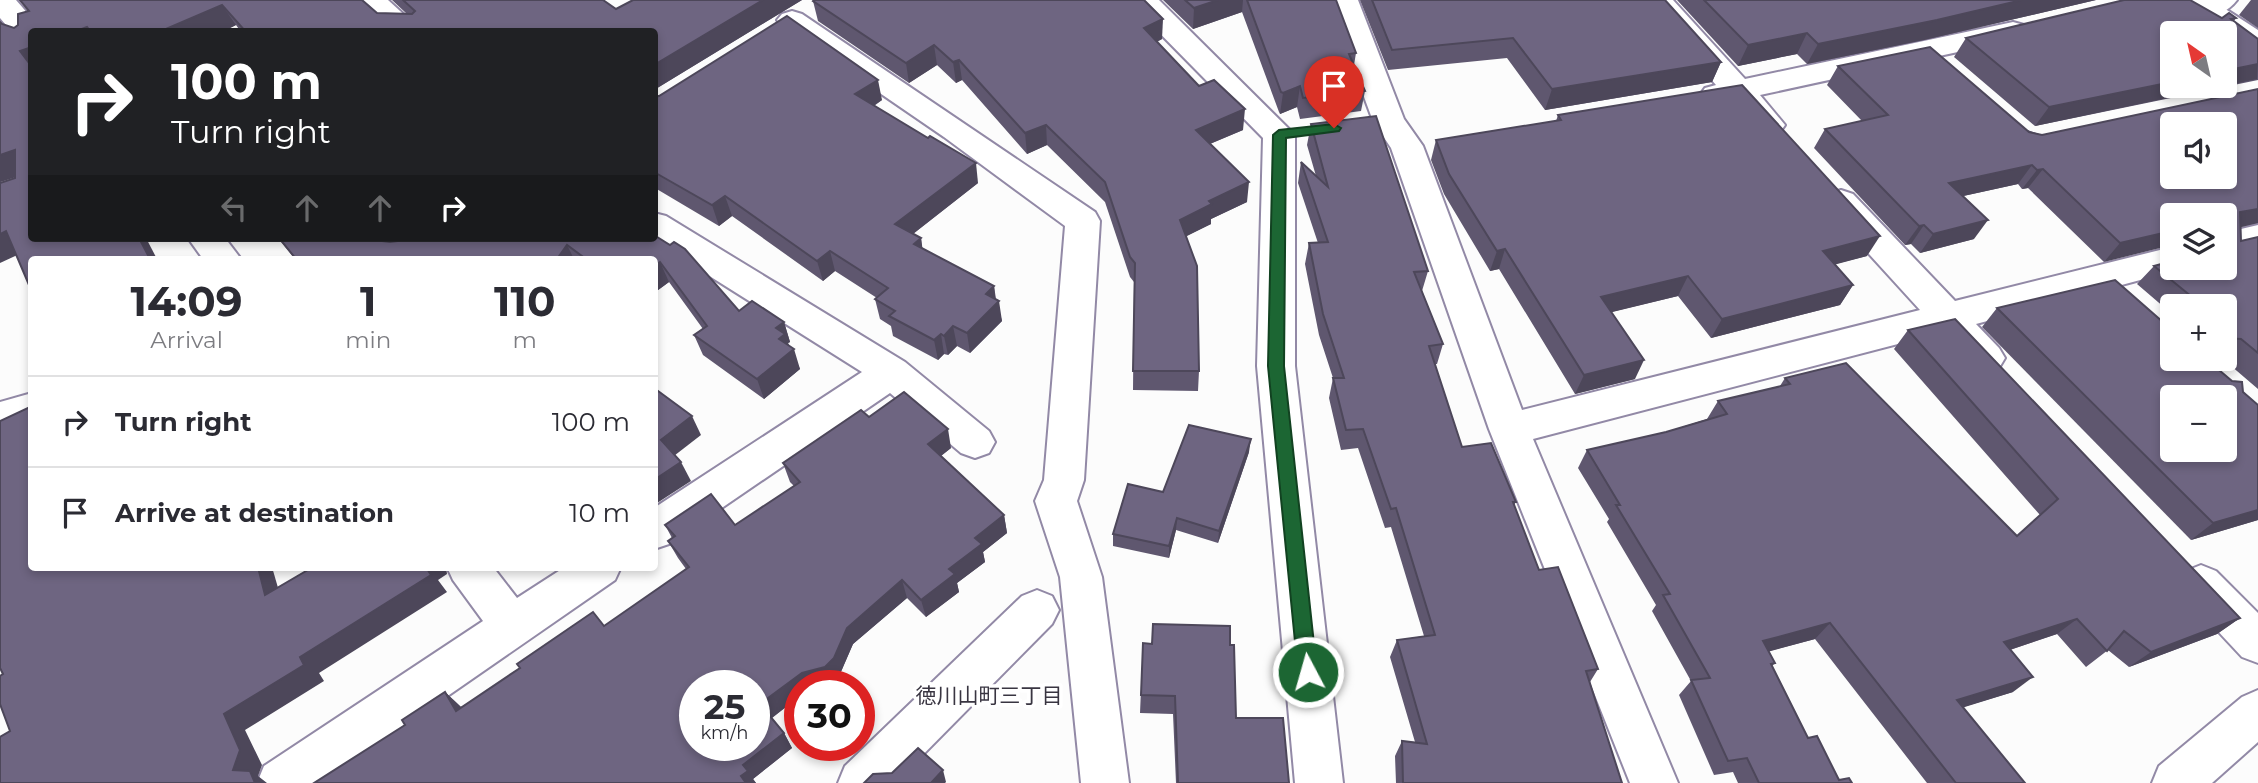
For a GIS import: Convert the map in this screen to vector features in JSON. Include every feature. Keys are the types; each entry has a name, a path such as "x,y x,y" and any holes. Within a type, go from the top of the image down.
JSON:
{"street":[{"path":"0,0 28,32"},
{"path":"371,0 403,28"},
{"path":"1142,0 1281,136 1276,366 1319,783"},
{"path":"1343,0 1398,133 1510,429 1654,783"},
{"path":"1657,0 1793,150"},
{"path":"2205,3 2258,44"},
{"path":"793,20 1083,221 1064,480 1056,501 1081,577 1105,783"},
{"path":"1685,100 1935,61 2041,24"},
{"path":"1820,180 2004,377"},
{"path":"658,227 892,372 975,442"},
{"path":"2237,243 2258,237"},
{"path":"208,242 220,256"},
{"path":"1510,429 2160,263"},
{"path":"2101,278 2131,304"},
{"path":"658,528 892,372"},
{"path":"0,418 28,409"},
{"path":"2183,564 2258,643"},
{"path":"471,571 512,626"},
{"path":"281,783 594,571"},
{"path":"862,783 1037,610"},
{"path":"2176,783 2258,712"}],"building":[{"path":"20,0 362,0 377,13 412,14 415,11 403,0 603,0 616,9 633,0 763,0 658,63 658,28 242,28 222,5 168,28 28,28 28,48 20,51 28,62 28,242 141,242 148,256 28,256 28,283 6,231 0,234 0,183 15,178 15,150 0,155 0,22 14,28 18,25 18,14 29,11"},
{"path":"814,0 1144,0 1163,19 1144,28 1199,86 1214,80 1245,109 1196,130 1249,182 1209,201 1212,204 1180,220 1197,266 1199,371 1133,371 1135,263 1130,257 1105,182 1046,125 1025,133 959,60 953,62 934,45 906,63"},
{"path":"1185,0 1218,0 1194,8"},
{"path":"1247,0 1336,0 1356,53 1349,54 1365,91 1303,98 1300,86 1281,92"},
{"path":"1372,0 1665,0 1721,62 1552,89 1513,38 1392,50"},
{"path":"1704,0 2022,0 1818,44 1807,33 1748,45"},
{"path":"2124,0 2190,0 2222,18 2229,13 2236,18 2231,19 2234,21 2160,21 2160,84 2049,107 1966,38"},
{"path":"787,16 878,80 855,94 976,163 895,224 921,238 914,244 994,286 986,294 999,301 967,333 953,326 944,336 941,334 934,340 889,316 895,311 875,299 888,288 830,251 817,261 725,196 712,205 658,174 659,96"},
{"path":"2237,23 2258,39 2258,64 2237,68"},
{"path":"1930,47 2029,132 2042,135 2216,98 2237,98 2237,93 2258,89 2258,209 2240,212 2241,241 2258,237 2258,353 2237,339 2237,294 2188,294 2171,280 2237,280 2237,203 2160,203 2160,234 2120,243 2043,169 2037,170 2032,165 1949,183 1988,220 1933,234 1924,225 1919,226 1825,129 1888,115 1838,66"},
{"path":"1742,85 1880,236 1823,251 1853,285 1722,319 1688,276 1601,297 1644,360 1584,375 1505,249 1497,251 1449,174 1436,140 1561,120 1558,115"},
{"path":"1376,116 1428,271 1414,272 1443,344 1429,346 1462,447 1491,443 1516,502 1513,502 1539,570 1558,567 1598,669 1586,671 1622,783 1403,783 1402,741 1427,744 1397,640 1435,635 1396,508 1391,509 1363,429 1346,430 1333,378 1344,378 1323,314 1309,243 1328,242 1301,162 1328,187 1311,124"},
{"path":"658,238 670,245 674,242 685,249 739,311 752,301 784,322 776,328 785,334 779,339 794,349 757,379 694,335 707,326 660,262 658,263 658,256 582,256 567,245 559,256 294,256 282,242 658,242"},
{"path":"2115,280 2160,319 2160,371 2220,371 2232,381 2242,382 2243,392 2258,405 2258,510 2213,523 1997,308"},
{"path":"1955,319 2240,618 2151,652 2124,631 2107,651 2077,619 2004,642 2033,677 1957,700 2025,783 1956,783 1830,623 1763,641 1775,663 1771,664 1808,738 1817,736 1839,780 1849,778 1852,783 1759,783 1747,758 1728,761 1691,680 1710,678 1663,595 1670,594 1616,505 1620,505 1587,450 1666,432 1727,414 1718,401 1790,384 1785,378 1846,363 2017,536 2058,499 1908,330"},
{"path":"658,391 692,416 661,440 681,462 658,477"},
{"path":"904,392 948,429 928,444 1004,515 975,538 982,544 949,569 955,574 921,600 902,580 847,628 834,658 825,667 814,670 784,670 784,686 770,697 770,670 679,670 679,761 748,761 743,765 748,771 741,776 746,783 314,783 405,725 402,720 445,692 456,711 520,668 517,664 593,612 604,626 689,567 668,541 675,536 665,525 711,494 735,525 800,482 783,463 861,410 869,417"},
{"path":"28,408 28,571 259,571 265,595 306,571 428,571 431,575 300,657 304,665 224,714 240,750 233,770 250,771 255,783 0,783 0,737 10,731 0,704 0,676 3,674 0,668 0,421"},
{"path":"1189,425 1251,439 1219,531 1177,518 1169,546 1113,534 1128,484 1163,492"},
{"path":"1153,624 1230,626 1230,645 1234,645 1236,718 1283,718 1289,783 1178,783 1175,696 1141,695 1143,643 1152,644"},
{"path":"770,716 784,733 770,744"},
{"path":"918,748 943,770 931,783 864,783 873,774 892,773"}],"district":[{"name":"徳川山町三丁目","path":"989,696"}],"route":[{"path":"1308,672 1276,366 1279,135 1334,128"}]}
